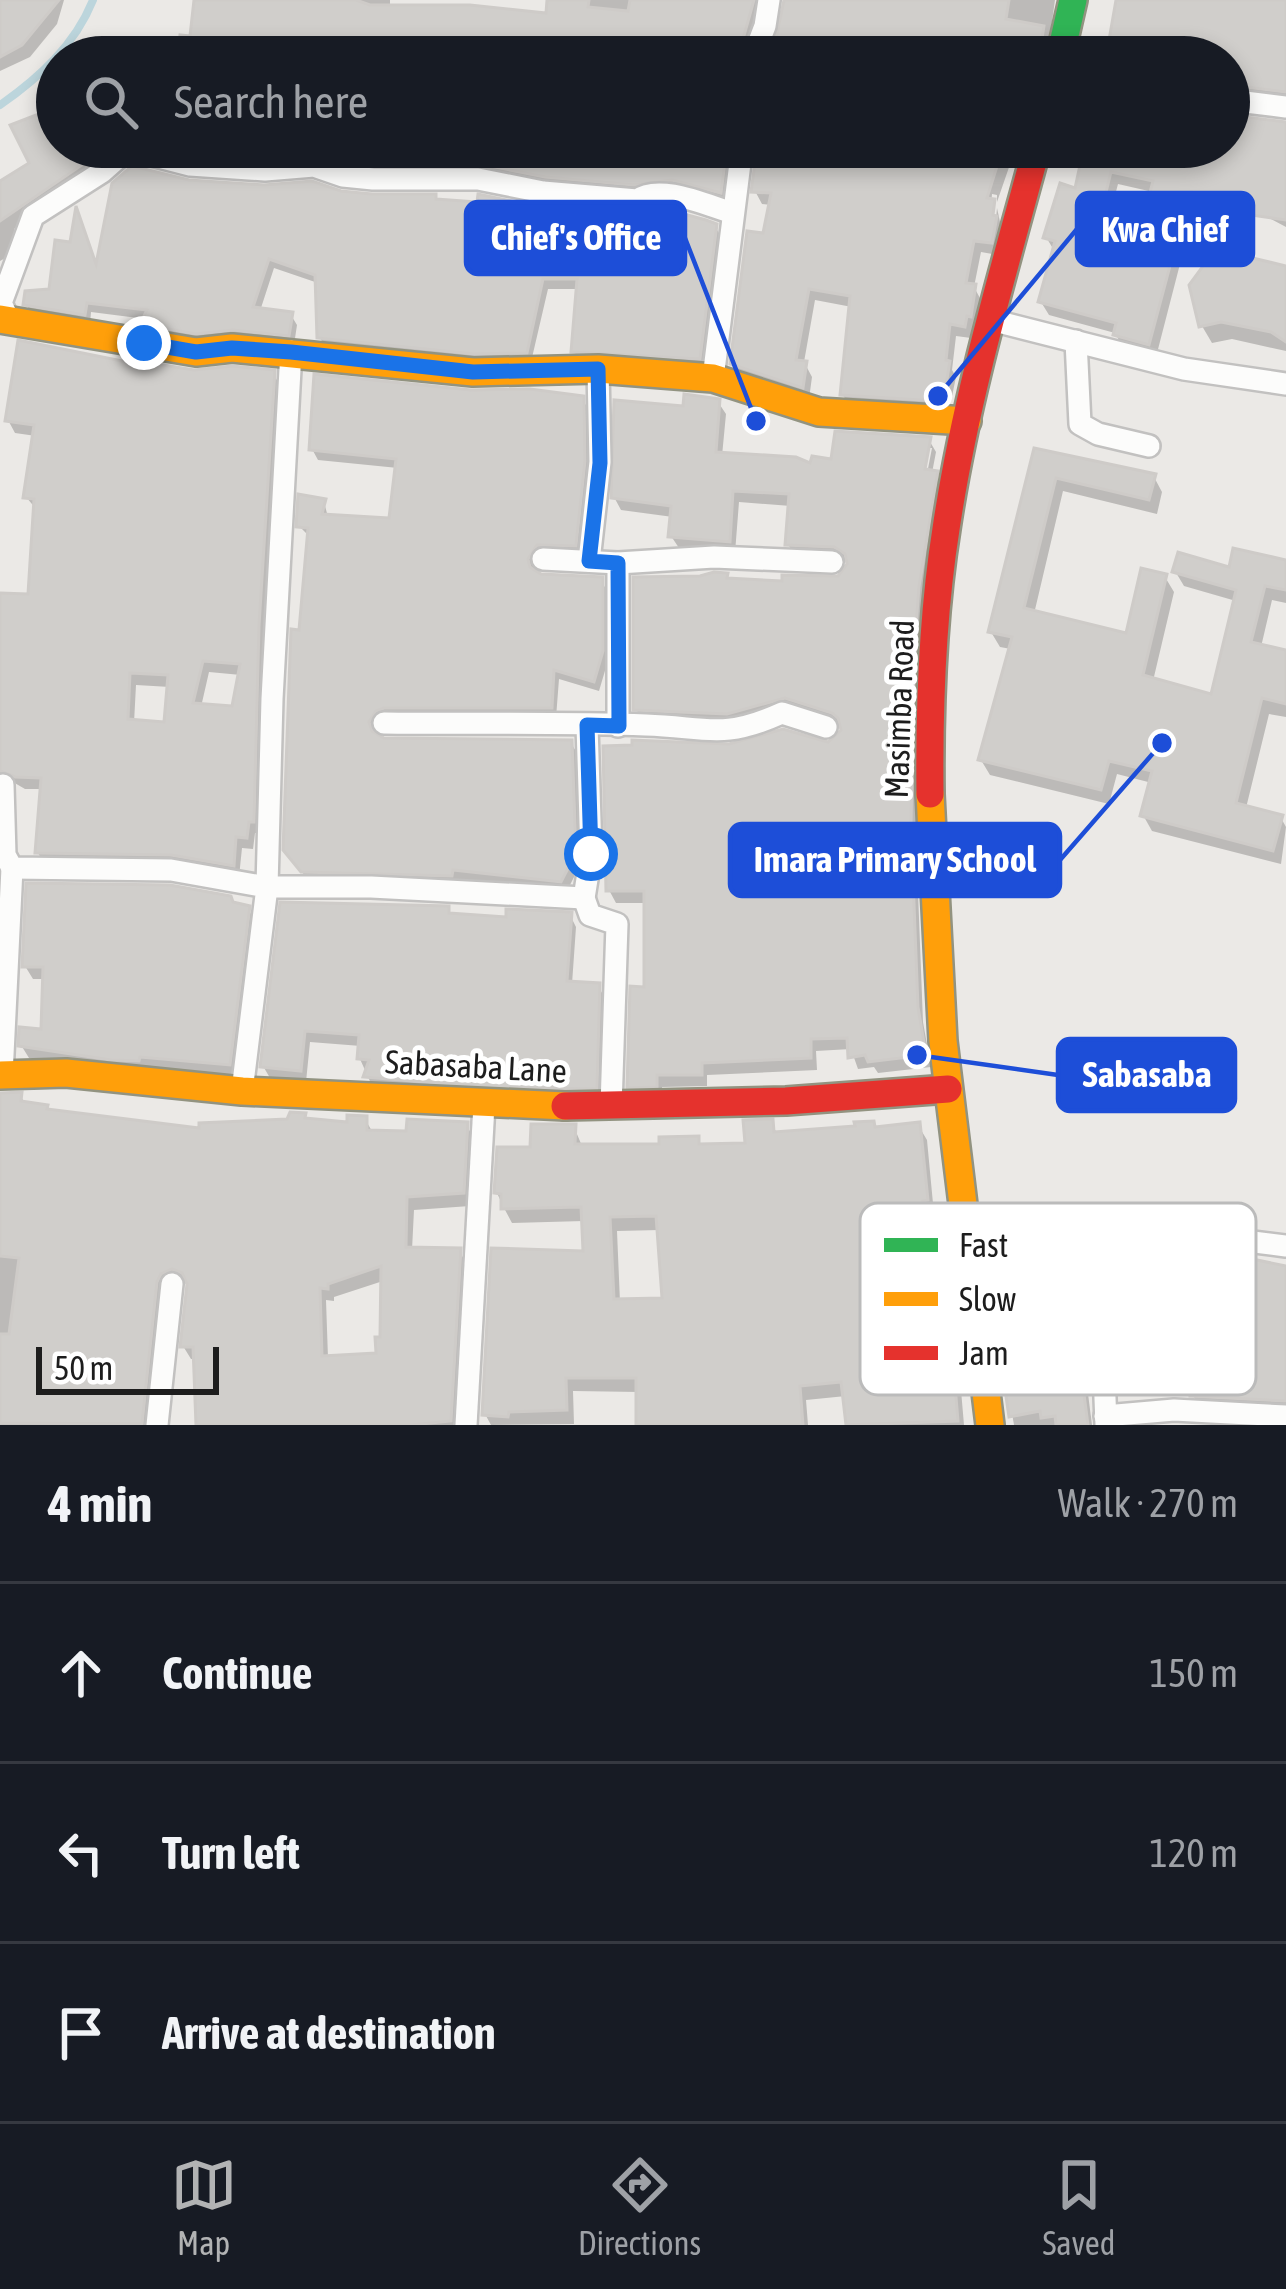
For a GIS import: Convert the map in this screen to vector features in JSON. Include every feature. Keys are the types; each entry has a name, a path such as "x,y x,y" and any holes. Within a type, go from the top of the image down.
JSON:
{"street":[{"path":"761,36 769,0"},
{"path":"1065,36 1073,0"},
{"path":"1250,102 1286,106"},
{"path":"106,168 33,215 2,303 4,319 196,352 232,348 291,352 473,372 598,369 713,378 819,412 967,421"},
{"path":"228,168 290,168"},
{"path":"320,168 373,179 478,179 605,198 668,195 734,213"},
{"path":"713,378 739,168"},
{"name":"Masimba Road","path":"960,1203 933,882 932,653 944,549 967,421 1031,168"},
{"path":"991,320 1184,369 1286,384"},
{"path":"1076,341 1080,424 1098,434 1149,446"},
{"path":"242,1090 267,887 291,352"},
{"path":"589,561 600,463 598,369"},
{"path":"543,559 618,563 714,557 832,562"},
{"path":"618,563 619,726"},
{"path":"384,723 743,730 782,713 826,727"},
{"path":"587,725 591,854 584,898 590,915 617,924 611,1108"},
{"path":"1,1075 12,868 5,856 3,785"},
{"path":"12,868 171,870 267,887 371,887 584,898"},
{"name":"Sabasaba Lane","path":"1,1075 66,1072 242,1090 611,1108 948,1089"},
{"path":"466,1425 484,1105"},
{"path":"1256,1242 1286,1246"},
{"path":"157,1425 172,1283"},
{"name":"Masimba Road","path":"986,1395 990,1425"},
{"path":"1106,1420 1174,1410 1286,1416"}],"building":[{"path":"0,0 59,0 22,45 0,57"},
{"path":"194,0 356,0 370,5 470,5 546,13 547,0 589,0 588,7 628,11 630,0 754,0 744,36 190,36"},
{"path":"784,0 1009,0 1006,19 1044,26 1042,36 776,36"},
{"path":"1116,0 1286,0 1286,92 1250,88 1250,36 1110,36"},
{"path":"36,115 36,168 77,168 0,221 0,181 29,163 10,125"},
{"path":"1250,118 1286,122 1286,220 1162,202 1183,217 1149,345 1113,335 1116,323 1038,302 1055,241 1043,238 1060,183 1075,188 1079,168 1250,168","holes":["1111,172 1153,181 1140,231 1099,221"]},
{"path":"130,168 140,168 189,180 264,185 312,181 341,191 436,194 436,199 477,202 478,194 540,207 636,215 669,210 706,220 717,224 700,359 571,352 577,279 543,279 527,353 474,354 317,338 315,275 269,259 253,307 293,312 289,336 233,330 196,334 140,324 147,310 87,303 85,315 23,305 25,291 49,289 55,240 70,242 76,206 96,264 112,183"},
{"path":"500,168 724,168 721,193 672,180 634,185"},
{"path":"754,168 996,168 987,198 995,199 993,215 997,216 992,243 974,241 966,283 976,284 971,317 967,316 965,327 950,324 945,391 938,386 937,401 840,395 850,296 809,289 796,360 807,361 803,388 730,364 747,231 763,233 771,193 751,192"},
{"path":"1220,243 1236,254 1286,266 1286,342 1271,332 1221,322 1199,327 1189,285"},
{"path":"18,340 132,363 194,370 232,366 275,370 259,626 254,822 249,822 247,838 236,837 234,866 171,855 35,853 41,778 0,771 0,593 28,594 34,499 23,498 34,425 5,421","holes":["203,661 240,664 232,706 193,703","130,673 168,675 164,722 128,719"]},
{"path":"314,374 584,396 585,461 576,546 537,545 528,559 530,567 541,574 603,577 603,651 594,682 554,670 552,708 384,708 369,722 372,731 384,738 572,740 576,853 561,882 453,870 452,876 301,872 283,850 291,629 299,630 308,528 296,527 298,494 326,499 322,514 389,518 396,459 309,450"},
{"path":"684,394 720,399 716,452 796,457 810,463 812,456 831,459 835,431 931,437 925,469 938,471 919,587 911,826 918,1007 926,1055 868,1062 865,1055 848,1058 847,1038 811,1039 811,1058 702,1063 702,1075 657,1075 657,1087 627,1088 630,986 644,987 644,891 606,891 603,746 632,745 632,740 729,744 783,729 828,742 841,730 832,713 785,698 727,714 633,710 633,577 714,572 728,573 727,578 782,581 782,575 838,576 847,564 845,554 834,547 785,545 789,494 733,491 730,542 668,537 671,506 611,498 614,400 683,406"},
{"path":"1034,448 1156,474 1149,500 1056,478 1024,608 1126,633 1141,568 1167,574 1143,675 1211,694 1236,590 1172,572 1178,552 1229,567 1233,548 1286,560 1286,590 1265,586 1251,642 1286,650 1286,704 1262,698 1236,803 1283,815 1273,851 1140,816 1152,771 1109,761 1101,790 978,760 1012,637 988,632"},
{"path":"26,883 170,885 231,896 233,902 250,906 230,1065 140,1057 139,1061 111,1060 18,1046 19,1027 41,1029 43,967 22,967"},
{"path":"280,902 449,906 449,913 506,917 506,909 572,912 567,981 600,983 597,1089 485,1087 363,1077 369,1060 357,1059 359,1035 305,1031 301,1071 260,1067"},
{"path":"22,1092 21,1101 48,1105 47,1109 199,1128 199,1123 287,1119 290,1112 347,1122 347,1115 367,1116 367,1130 406,1131 407,1119 468,1122 464,1193 407,1197 406,1247 461,1248 451,1421 196,1425 193,1347 180,1347 187,1284 182,1273 172,1269 157,1282 142,1424 0,1423 0,1334 9,1334 19,1258 0,1256 0,1093","holes":["381,1266 380,1337 375,1337 376,1353 322,1356 320,1288 328,1289 328,1284"]},
{"path":"773,1119 774,1132 855,1126 854,1122 874,1121 875,1127 920,1122 928,1200 860,1203 860,1395 956,1395 958,1421 846,1425 841,1382 800,1386 803,1425 636,1425 636,1378 566,1378 567,1410 482,1415 491,1248 583,1251 581,1207 501,1209 501,1194 494,1193 497,1147 530,1147 531,1124 576,1124 575,1144 659,1144 659,1137 699,1136 699,1144 745,1143 743,1120","holes":["656,1216 662,1298 614,1299 610,1217"]},
{"path":"1256,1260 1286,1266 1286,1401 1190,1396 1256,1395"},
{"path":"1006,1395 1084,1395 1088,1425 1056,1425 1055,1416 1041,1418 1040,1411 1009,1417"}],"waterway":[{"path":"73,36 93,0"},
{"path":"0,105 36,76"}],"traffic: fast":[{"path":"1065,36 1073,0"}],"traffic: slow":[{"path":"0,319 196,352 232,348 473,372 598,369 713,378 819,412 967,421"},
{"path":"930,794 943,1041 963,1203"},
{"path":"0,1075 66,1073 242,1091 565,1106"},
{"path":"986,1395 990,1425"}],"traffic: jam":[{"path":"930,794 935,628 954,481 1031,168"},
{"path":"565,1106 786,1101 948,1089"}],"place":[{"name":"Kwa Chief","path":"938,396"},
{"name":"Chief's Office","path":"756,421"},
{"name":"Imara Primary School","path":"1162,743"},
{"name":"Sabasaba","path":"917,1055"}],"route":[{"path":"144,343 196,352 232,348 291,352 473,372 598,369 600,463 589,561 618,563 620,673 619,726 587,725 591,854"}]}
